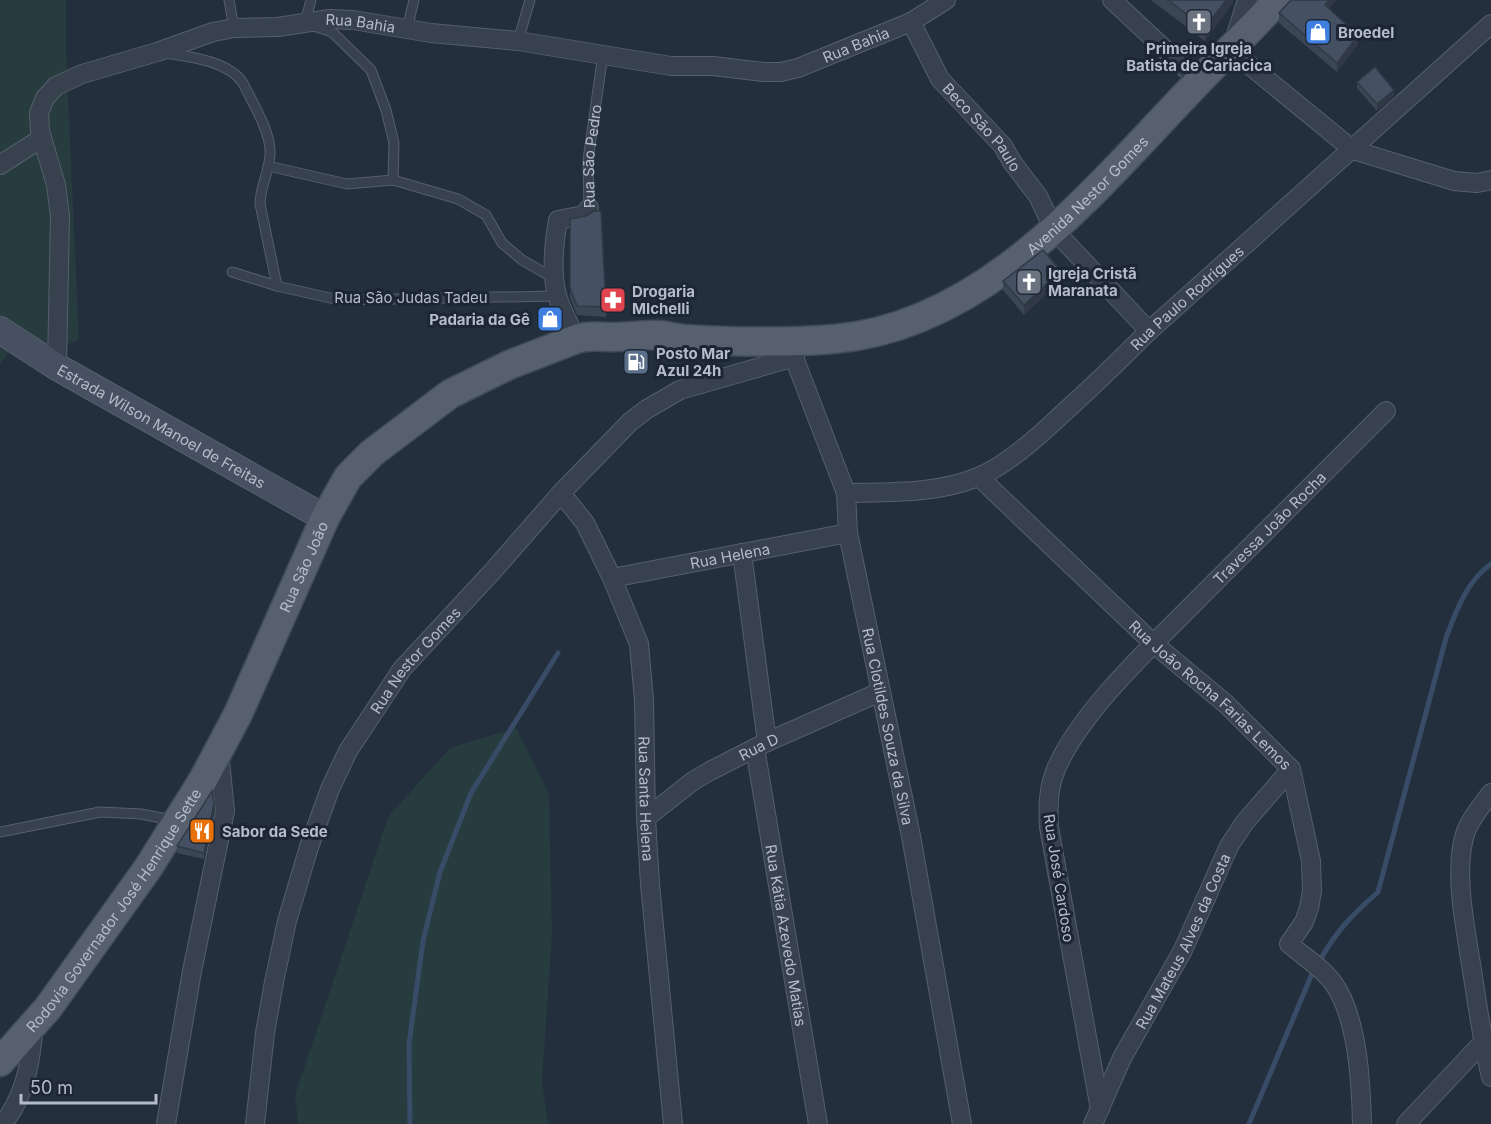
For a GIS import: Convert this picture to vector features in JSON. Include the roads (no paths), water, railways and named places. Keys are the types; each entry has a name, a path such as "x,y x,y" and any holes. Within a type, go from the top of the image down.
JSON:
{"main road":[{"name":"Avenida Nestor Gomes","path":"791,349 884,330 938,311 991,281 1054,230 1278,0"},
{"name":"Rua São João","path":"219,752 325,518 348,477 362,462 450,394 509,365 588,336 658,335 791,349"},
{"name":"Rodovia Governador José Henrique Sette","path":"0,1062 48,1008 148,868 219,752"}],"street":[{"name":"Rua Bahia","path":"57,367 60,216 56,185 40,131 39,113 45,98 56,86 82,74 213,32 234,28 278,27 330,19 518,41 671,66 713,66 781,72 798,68 911,22 946,0"},
{"path":"1112,0 1199,81"},
{"path":"1247,0 1231,50 1353,150 1454,181 1478,183 1491,180"},
{"name":"Beco São Paulo","path":"911,22 940,79 1003,146 1012,162 1038,196 1054,230 1149,331"},
{"name":"Rua Paulo Rodrigues","path":"846,493 907,492 948,486 979,477 1035,439 1149,331 1491,24"},
{"path":"0,165 42,138"},
{"name":"Rua São Pedro","path":"576,339 556,288 558,220 584,215 589,208"},
{"name":"Estrada Wilson Manoel de Freitas","path":"0,330 57,367 325,518"},
{"name":"Rua Nestor Gomes","path":"255,1124 265,1033 286,921 330,789 353,743 402,669 492,572 561,492 630,422 680,390 791,349"},
{"name":"Rua Clotildes Souza da Silva","path":"791,349 846,493 848,533 915,859 962,1124"},
{"name":"Travessa João Rocha","path":"1154,644 1386,411"},
{"name":"Rua João Rocha Farias Lemos","path":"979,477 1154,644 1226,704 1291,769 1311,861 1312,891 1310,908 1304,922 1289,944 1335,984 1349,1017 1355,1042 1362,1124"},
{"name":"Rua Santa Helena","path":"561,492 585,523 612,578 635,632 640,651 644,700 646,818 650,884 673,1124"},
{"name":"Rua Helena","path":"612,578 848,533"},
{"name":"Rua Kátia Azevedo Matias","path":"741,554 761,745 818,1124"},
{"name":"Rua José Cardoso","path":"1096,1117 1047,805 1050,785 1057,767 1076,735 1097,706 1154,644"},
{"name":"Rua D","path":"646,818 693,781 761,745 880,692"},
{"path":"166,1124 192,971 225,812 219,752"},
{"name":"Rua Mateus Alves da Costa","path":"1096,1117 1122,1058 1182,950 1229,846 1245,822 1291,769"},
{"path":"1491,792 1474,815 1466,833 1462,854 1461,898 1483,1042 1491,1077"},
{"path":"3,1124 18,1098 30,1066 35,1021"},
{"path":"1406,1124 1483,1042"}],"lane":[{"path":"229,0 234,28"},
{"path":"311,0 305,23 332,32 371,70 386,110 394,143 393,180"},
{"path":"407,29 414,0"},
{"path":"518,41 530,0"},
{"path":"157,51 229,69 243,83 268,138 270,152 260,192 260,204 277,286"},
{"name":"Rua São Pedro","path":"589,208 588,160 603,54"},
{"path":"268,166 347,184 393,180 458,199 486,215 502,243 556,288"},
{"name":"Rua São Judas Tadeu","path":"232,272 277,286 339,300 556,288"},
{"path":"0,832 100,812 141,814 177,820"}],"waterway":[{"path":"1319,962 1345,924 1378,892 1446,638 1468,588 1491,564"},
{"path":"410,1124 409,1044 423,941 440,872 471,793 558,653"},
{"path":"1249,1124 1314,969"}],"place":[{"name":"Primeira Igreja Batista de Cariacica","path":"1199,22"},
{"name":"Broedel","path":"1318,32"},
{"name":"Igreja Cristã Maranata","path":"1029,282"},
{"name":"Drogaria MIchelli","path":"613,300"},
{"name":"Padaria da Gê","path":"550,319"},
{"name":"Posto Mar Azul 24h","path":"636,362"},
{"name":"Sabor da Sede","path":"202,831"}]}
